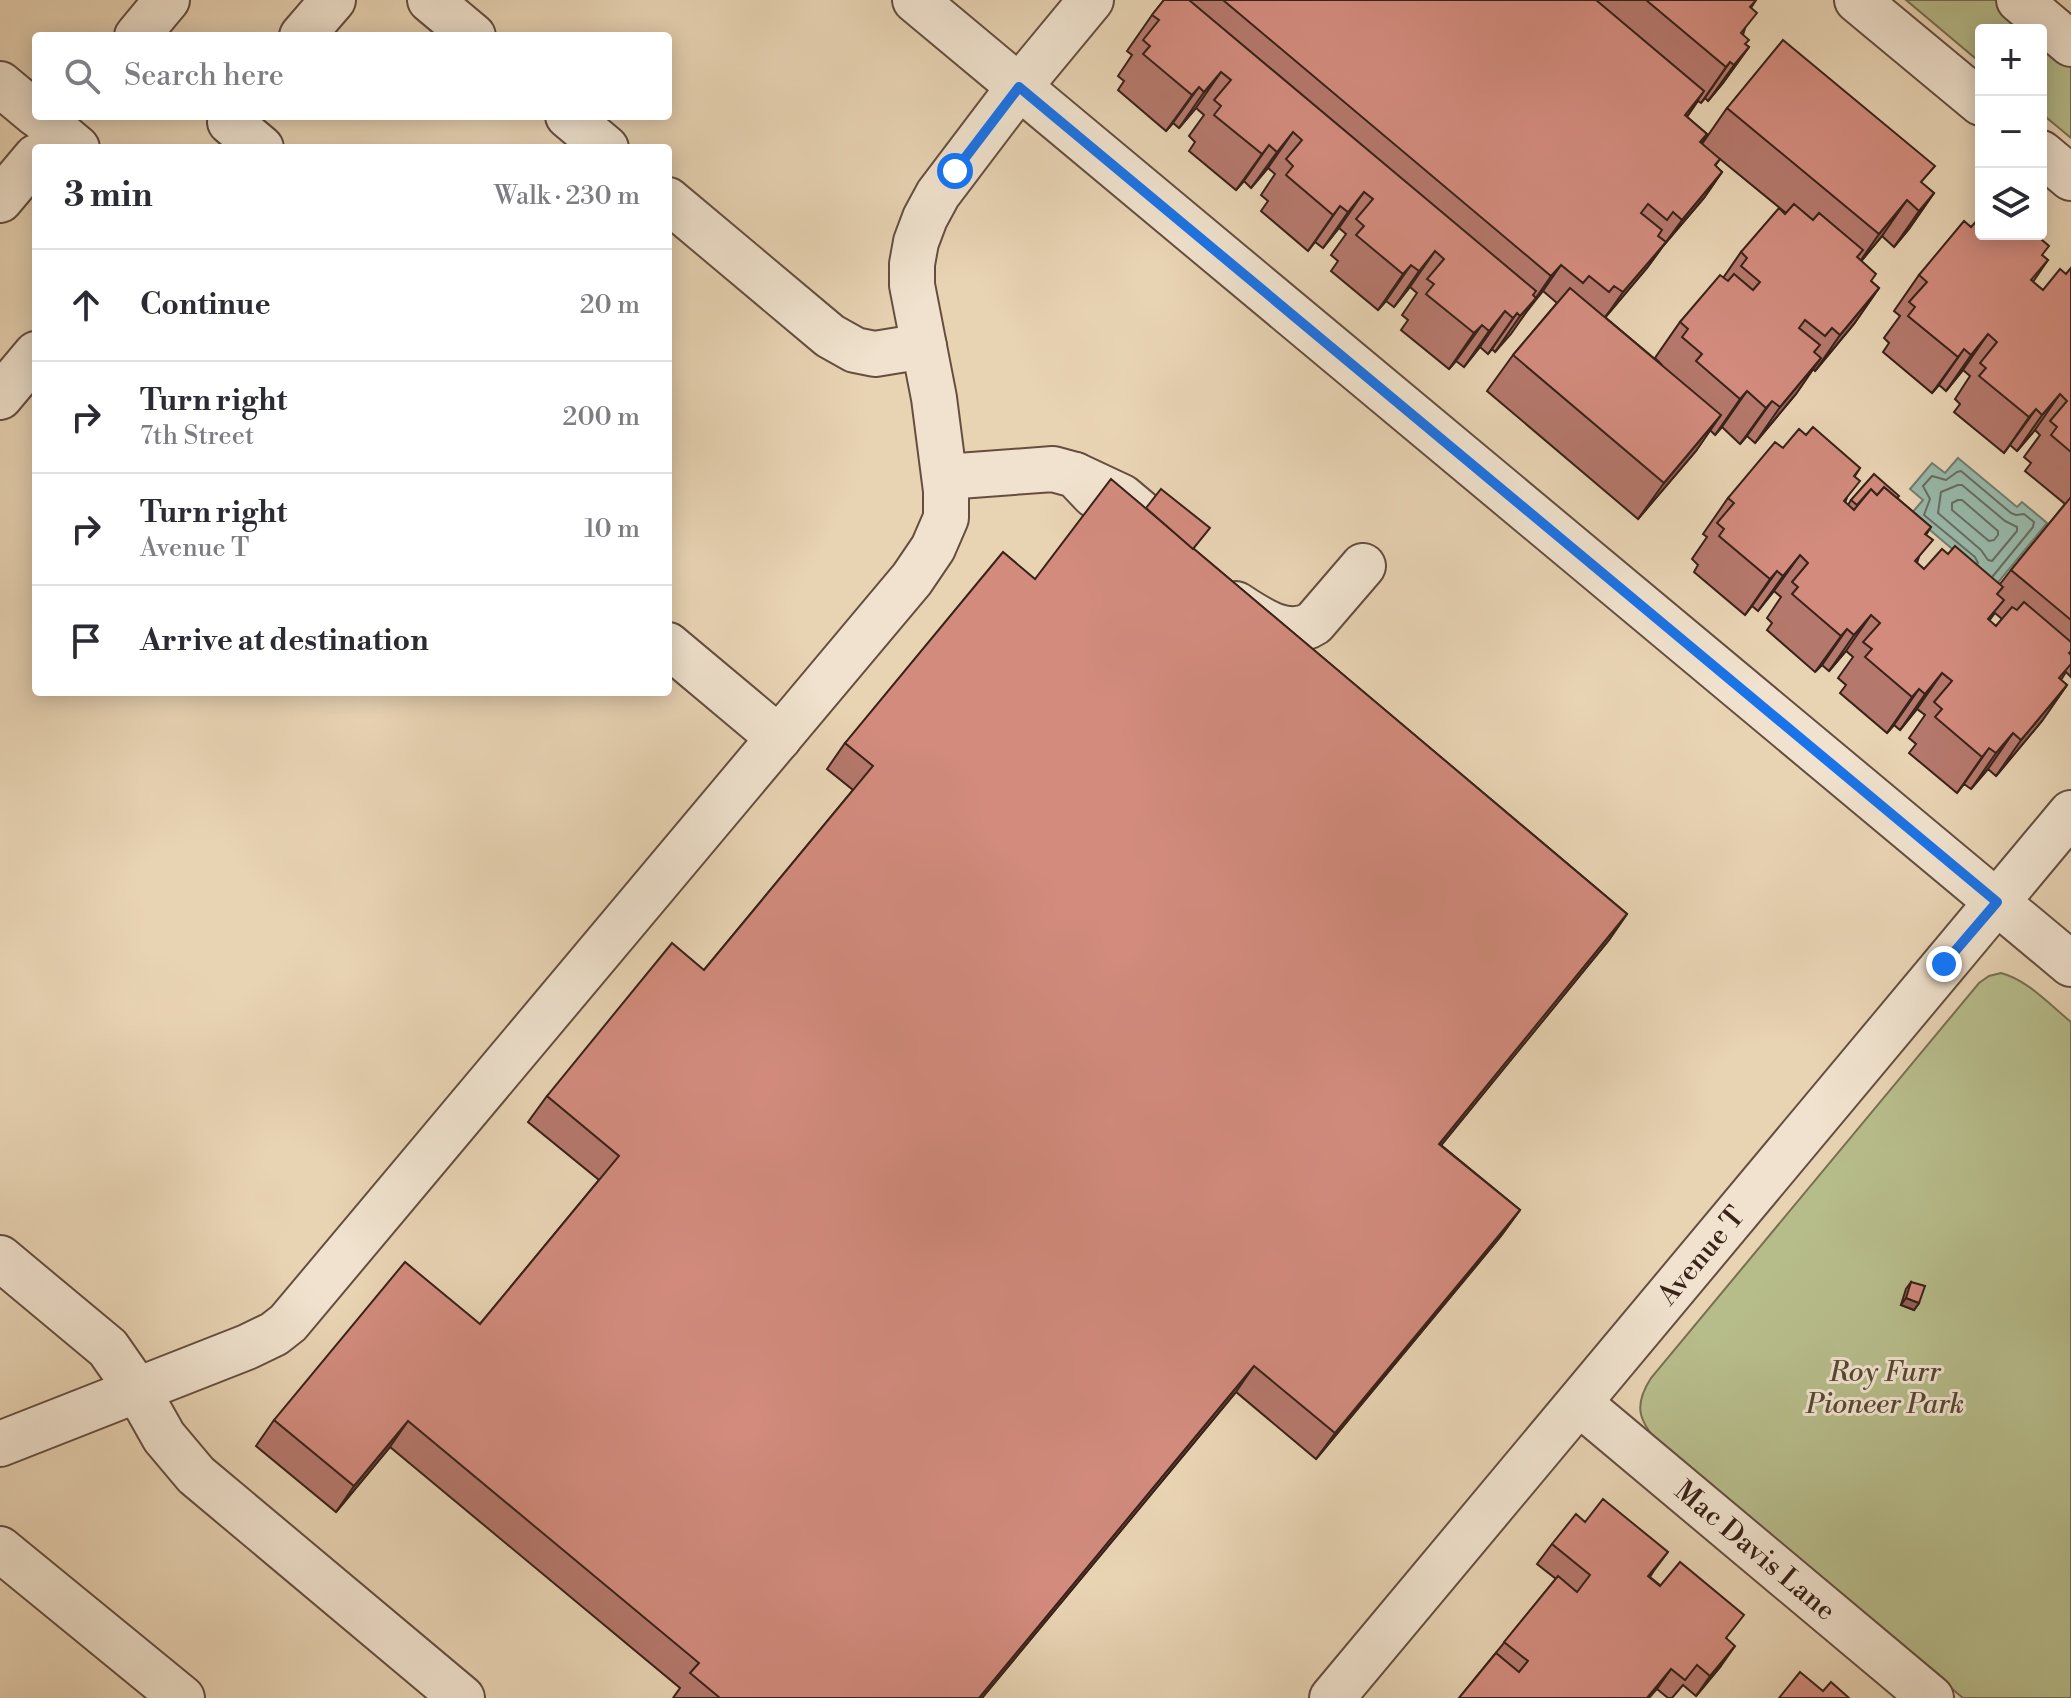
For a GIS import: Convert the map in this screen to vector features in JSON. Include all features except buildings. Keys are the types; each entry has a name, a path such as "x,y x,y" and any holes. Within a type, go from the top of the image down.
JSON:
{"street":[{"path":"140,32 167,0"},
{"path":"305,32 333,0"},
{"path":"430,0 468,32"},
{"path":"915,0 2071,964"},
{"path":"3,1439 138,1391 247,1347 274,1334 288,1323 912,579 933,548 946,518 945,477 936,412 912,285 916,242 938,194 1019,87 1091,0"},
{"path":"1857,0 1975,98"},
{"path":"2019,0 2071,44"},
{"path":"0,84 32,115"},
{"path":"232,120 230,122 256,144"},
{"path":"573,120 601,144"},
{"path":"0,200 32,158"},
{"path":"2047,158 2071,178"},
{"path":"672,203 830,336 855,350 875,354 924,346"},
{"path":"0,397 32,359"},
{"path":"945,477 1053,469 1075,475 1122,497 1175,554"},
{"path":"1219,590 1267,624 1285,629 1305,629 1314,623 1363,566"},
{"path":"672,648 779,738"},
{"name":"Avenue T","path":"1332,1698 2071,813"},
{"path":"0,1258 108,1348 138,1391 164,1437 196,1475 462,1698"},
{"name":"Mac Davis Lane","path":"1579,1403 1931,1698"},
{"path":"0,1549 182,1698"}],"green space":[{"path":"1906,0 2005,0 2034,24 1975,24 1975,58"},
{"path":"2047,35 2071,55 2071,138 2047,118"},
{"name":"Roy Furr Pioneer Park","path":"2001,973 2029,987 2071,1022 2071,1698 1963,1698 1658,1443 1646,1427 1640,1405 1651,1378 1979,983"}],"water":[{"path":"1958,458 2017,507 2022,502 2047,523 1991,591 1970,564 1911,514 1923,500 1910,489 1932,463 1945,473"}],"route":[{"path":"955,171 1019,87 1997,902 1944,964"}]}
